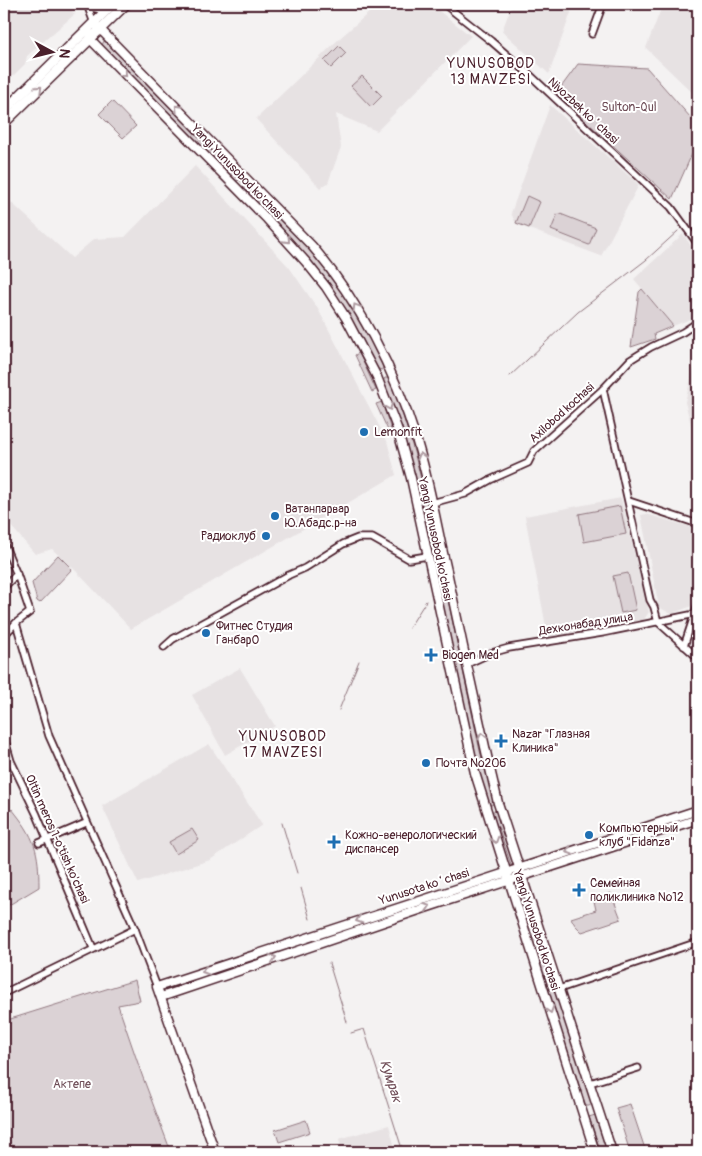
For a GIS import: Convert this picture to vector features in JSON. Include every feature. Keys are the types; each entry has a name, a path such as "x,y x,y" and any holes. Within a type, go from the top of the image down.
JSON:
{"main road":[{"path":"4,123 90,39 106,11 113,4"},
{"path":"4,111 97,26 126,4"},
{"name":"Yangi Yunusobod ko'chasi","path":"97,26 300,233 335,275 362,316 390,370 414,432 432,503 498,803 612,1152"},
{"name":"Yangi Yunusobod ko'chasi","path":"90,39 292,245 326,287 351,327 377,377 392,413 403,447 465,736 484,806 595,1152"},
{"path":"241,192 240,185 242,182 250,181"},
{"path":"377,377 390,370"},
{"path":"436,596 451,592"},
{"path":"484,806 494,809 498,803"},
{"name":"Yunusota koʻchasi","path":"157,987 698,810"},
{"name":"Yunusota koʻchasi","path":"161,997 258,963 698,819"},
{"path":"157,987 215,1152"},
{"path":"582,1112 598,1107"}],"street":[{"name":"Niyozbek koʻchasi","path":"444,4 497,46 671,207 698,244"},
{"path":"592,34 602,4"},
{"path":"86,5 106,11"},
{"path":"86,5 97,26"},
{"name":"Axilobod kochasi","path":"432,503 465,494 490,480 528,463 534,451 603,389 630,360 651,346 683,332 698,322"},
{"path":"603,389 650,600 666,620"},
{"path":"628,501 698,524"},
{"path":"164,647 173,639 305,568 350,540 372,538 409,559 427,556"},
{"path":"4,544 30,612 16,622 4,635"},
{"path":"4,587 17,574"},
{"path":"684,646 698,604"},
{"path":"654,607 658,622 698,658"},
{"name":"Дехконабад улица","path":"467,664 487,654 509,648 695,614"},
{"path":"16,622 49,736 86,823 135,929 157,987"},
{"name":"Oltin meros 1-o'tish ko'chasi","path":"4,737 11,761 37,815 93,948"},
{"path":"39,843 86,823"},
{"path":"4,993 135,929"},
{"path":"559,989 698,942"},
{"path":"590,1083 638,1068"}],"shaded area":[{"path":"4,4 65,4 75,14 27,56 25,64 4,85"},
{"path":"379,4 430,4 471,36 377,131 336,114 341,147 328,183 320,188 256,119 341,37"},
{"path":"512,4 574,4 549,74 502,31"},
{"path":"663,4 677,4 698,12 698,98 646,48"},
{"path":"550,105 639,185 601,256 516,224 511,213"},
{"path":"195,166 289,267 318,309 387,441 396,475 131,629 76,571 52,549 35,554 4,518 4,196 72,258 94,239 125,237"},
{"path":"683,234 698,256 698,316 673,326 634,279"},
{"path":"698,351 698,451 685,402"},
{"path":"621,498 649,612 643,621 548,637 525,516"},
{"path":"646,514 698,529 697,604 671,614 659,607 641,515"},
{"path":"240,668 275,726 225,755 192,695"},
{"path":"209,744 262,825 210,860 138,883 102,806"},
{"path":"389,1125 396,1152 342,1152 339,1139"}],"green space":[{"path":"104,41 110,44 240,176 239,180 236,181 105,49 102,45"},
{"path":"339,46 346,53 331,68 324,61"},
{"name":"Sulton-Qul","path":"578,64 647,68 698,126 698,156 692,154 672,199 556,94"},
{"path":"362,76 382,96 371,107 351,86"},
{"path":"112,101 136,126 123,138 99,114"},
{"path":"247,184 308,248 331,276 353,308 383,367 382,370 378,369 353,322 331,288 294,242 242,189"},
{"path":"527,196 540,202 529,228 516,223"},
{"path":"558,213 596,228 589,245 551,230"},
{"path":"642,289 673,326 654,334 655,339 631,347 639,292"},
{"path":"359,353 376,390 372,392 355,355"},
{"path":"385,378 389,378 399,403 415,455 445,587 442,590 438,588 416,483 402,431 383,381"},
{"path":"382,402 393,436 391,437 376,404"},
{"path":"620,506 626,534 584,542 579,514"},
{"path":"58,555 72,569 40,603 37,601 32,583"},
{"path":"628,573 636,610 621,613 613,576"},
{"path":"444,597 448,600 480,751 494,802 492,805 487,804 480,778 441,600"},
{"path":"12,809 31,836 37,854 39,887 9,905 4,903 4,816"},
{"path":"497,810 514,864 511,865 499,829 490,812"},
{"path":"192,829 199,840 176,854 169,842"},
{"path":"519,881 592,1104 589,1106 586,1106 514,887 514,883"},
{"path":"611,893 621,919 582,932 571,918 596,910 594,901"},
{"name":"Актепе","path":"135,980 140,1001 118,1005 171,1152 14,1152 13,1146 4,1145 4,1021"},
{"path":"630,1104 646,1152 630,1152 616,1108"},
{"path":"595,1115 607,1152 601,1152 589,1117"},
{"path":"306,1120 310,1132 279,1142 275,1130"}],"waterway":[{"path":"510,376 578,312 646,260 678,231"},
{"name":"Кумрак","path":"409,628 426,601"},
{"name":"Кумрак","path":"339,710 359,661"},
{"name":"Кумрак","path":"282,823 297,873"},
{"name":"Кумрак","path":"301,888 310,919"},
{"name":"Кумрак","path":"329,963 347,1022"},
{"name":"Кумрак","path":"351,1033 364,1029 403,1152"}],"place":[{"name":"Lemonfit","path":"364,432"},
{"name":"Ватанпарвар Ю.Абадс.р-на","path":"275,516"},
{"name":"Радиоклуб","path":"266,536"},
{"name":"Фитнес Студия ГанбарО","path":"206,633"},
{"name":"Biogen Med","path":"431,655"},
{"name":"Nazar \"Глазная Клиника\"","path":"501,741"},
{"name":"Почта №206","path":"426,763"},
{"name":"Компьютерный клуб \"Fidanza\"","path":"589,835"},
{"name":"Кожно-венерологический диспансер","path":"334,842"},
{"name":"Семейная поликлиника №12","path":"579,890"}],"district":[{"name":"YUNUSOBOD 13 MAVZESI","path":"491,72"},
{"name":"YUNUSOBOD 17 MAVZESI","path":"283,744"}]}
